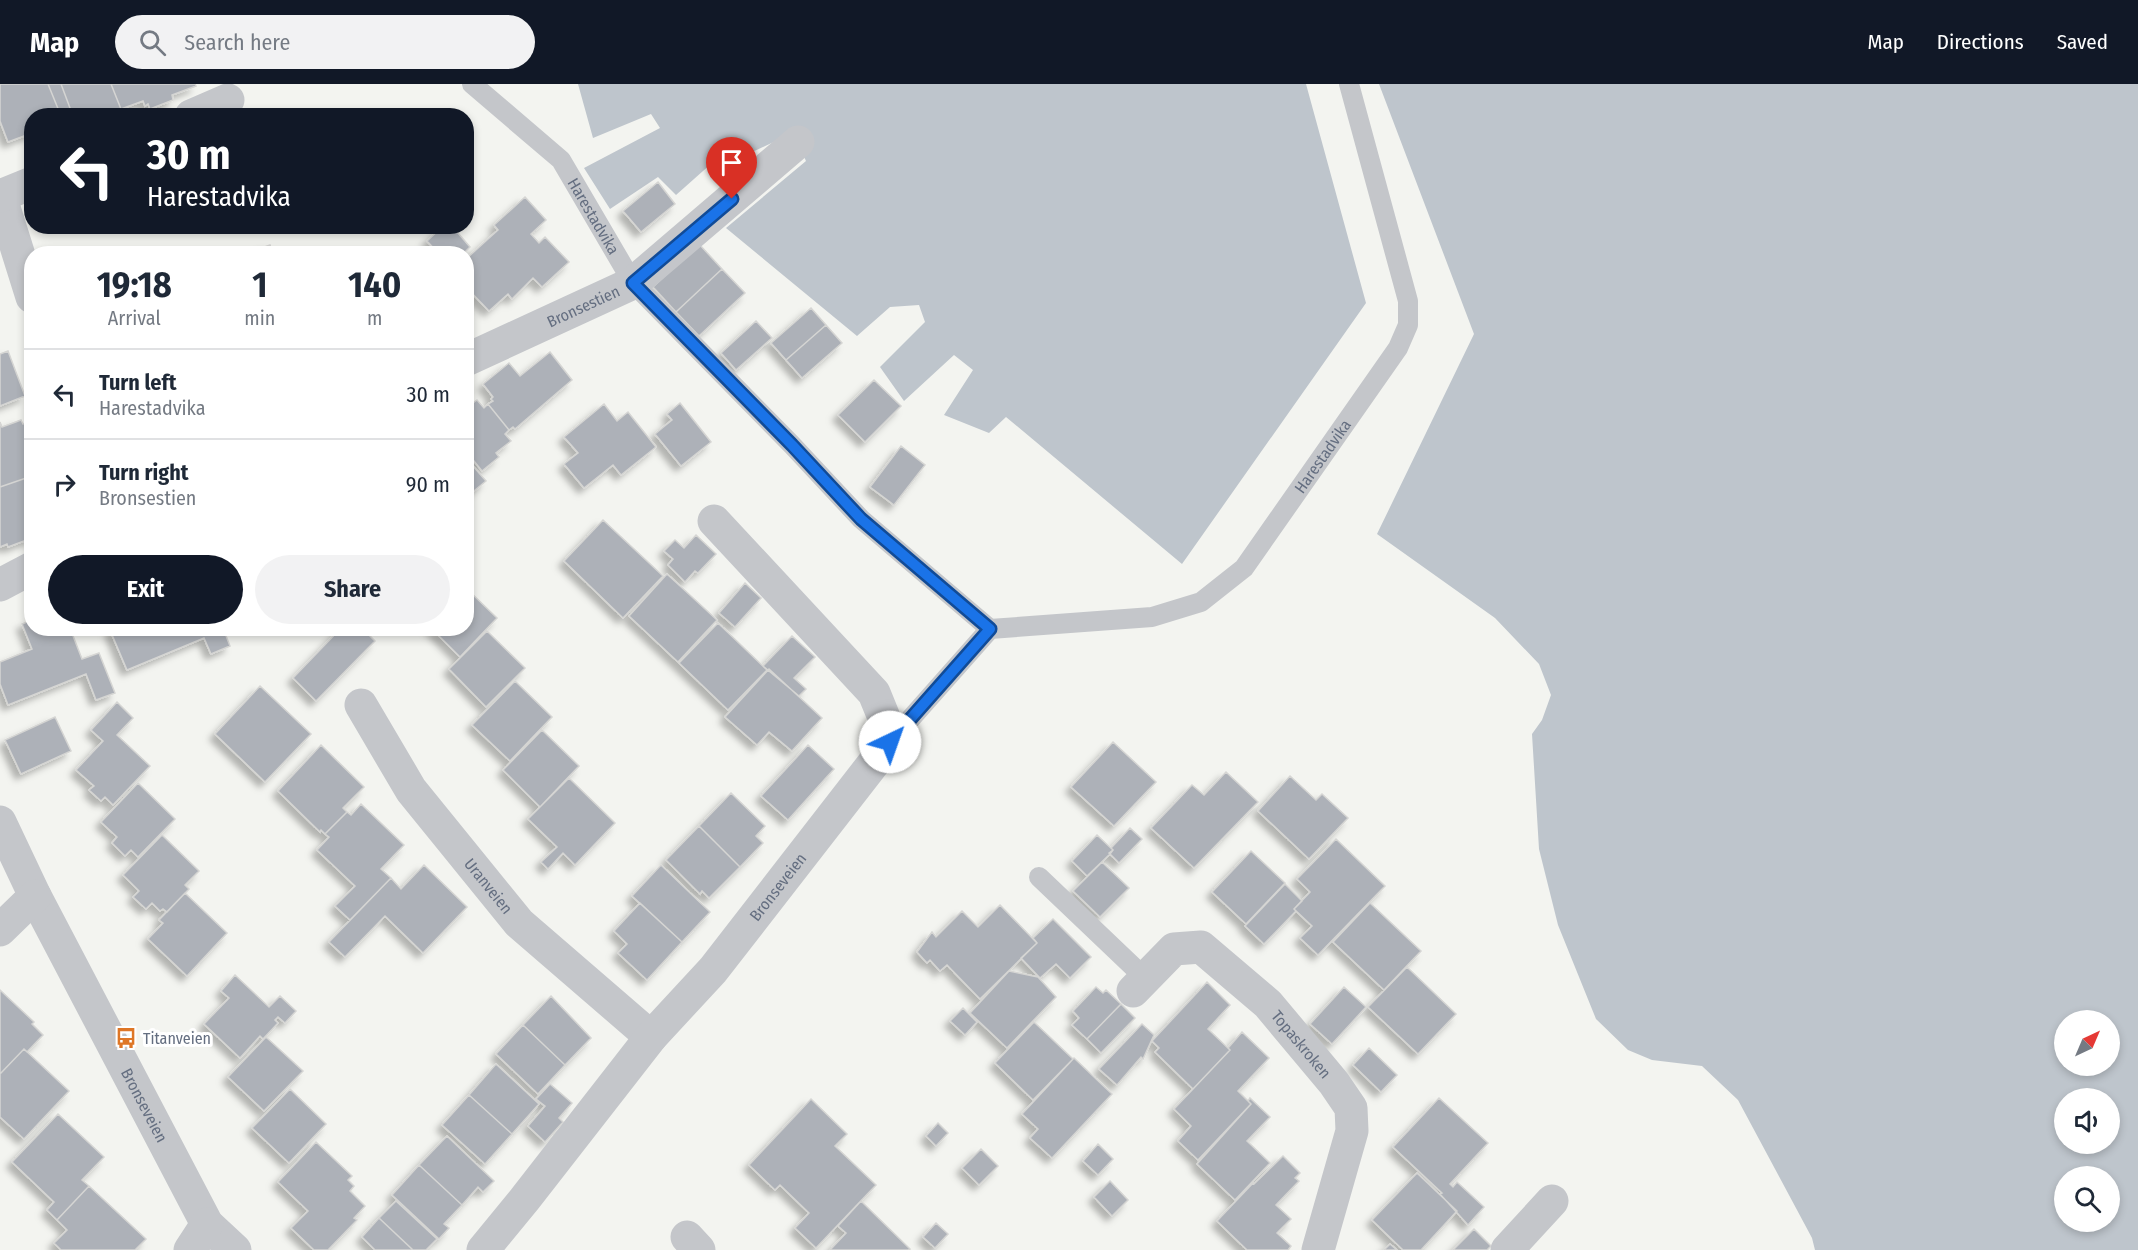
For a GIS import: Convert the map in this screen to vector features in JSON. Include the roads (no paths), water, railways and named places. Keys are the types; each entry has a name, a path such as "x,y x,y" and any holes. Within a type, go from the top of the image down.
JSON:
{"street":[{"path":"209,108 228,100"},
{"name":"Bronsestien","path":"474,356 633,283 798,142"},
{"path":"24,186 0,196 24,272"},
{"path":"714,521 874,693 885,720 890,742"},
{"path":"0,585 24,572"},
{"name":"Uranveien","path":"361,705 411,790 519,923 651,1038"},
{"name":"Bronseveien","path":"483,1250 651,1038 713,970 890,742"},
{"name":"Bronseveien","path":"0,822 199,1237 235,1250"},
{"path":"0,930 35,896"},
{"name":"Topaskroken","path":"1139,985 1174,949 1201,947 1268,1004 1334,1083 1351,1108 1352,1131 1318,1250"},
{"path":"1507,1250 1552,1201"}],"lane":[{"name":"Harestadvika","path":"472,84 561,160 633,283 861,519 990,629 1152,617 1202,602 1244,568 1398,348 1407,325 1408,302 1349,84"},
{"path":"890,742 990,629"},
{"path":"1040,877 1139,985"}],"place":[{"name":"Titanveien","path":"126,1038"}]}
